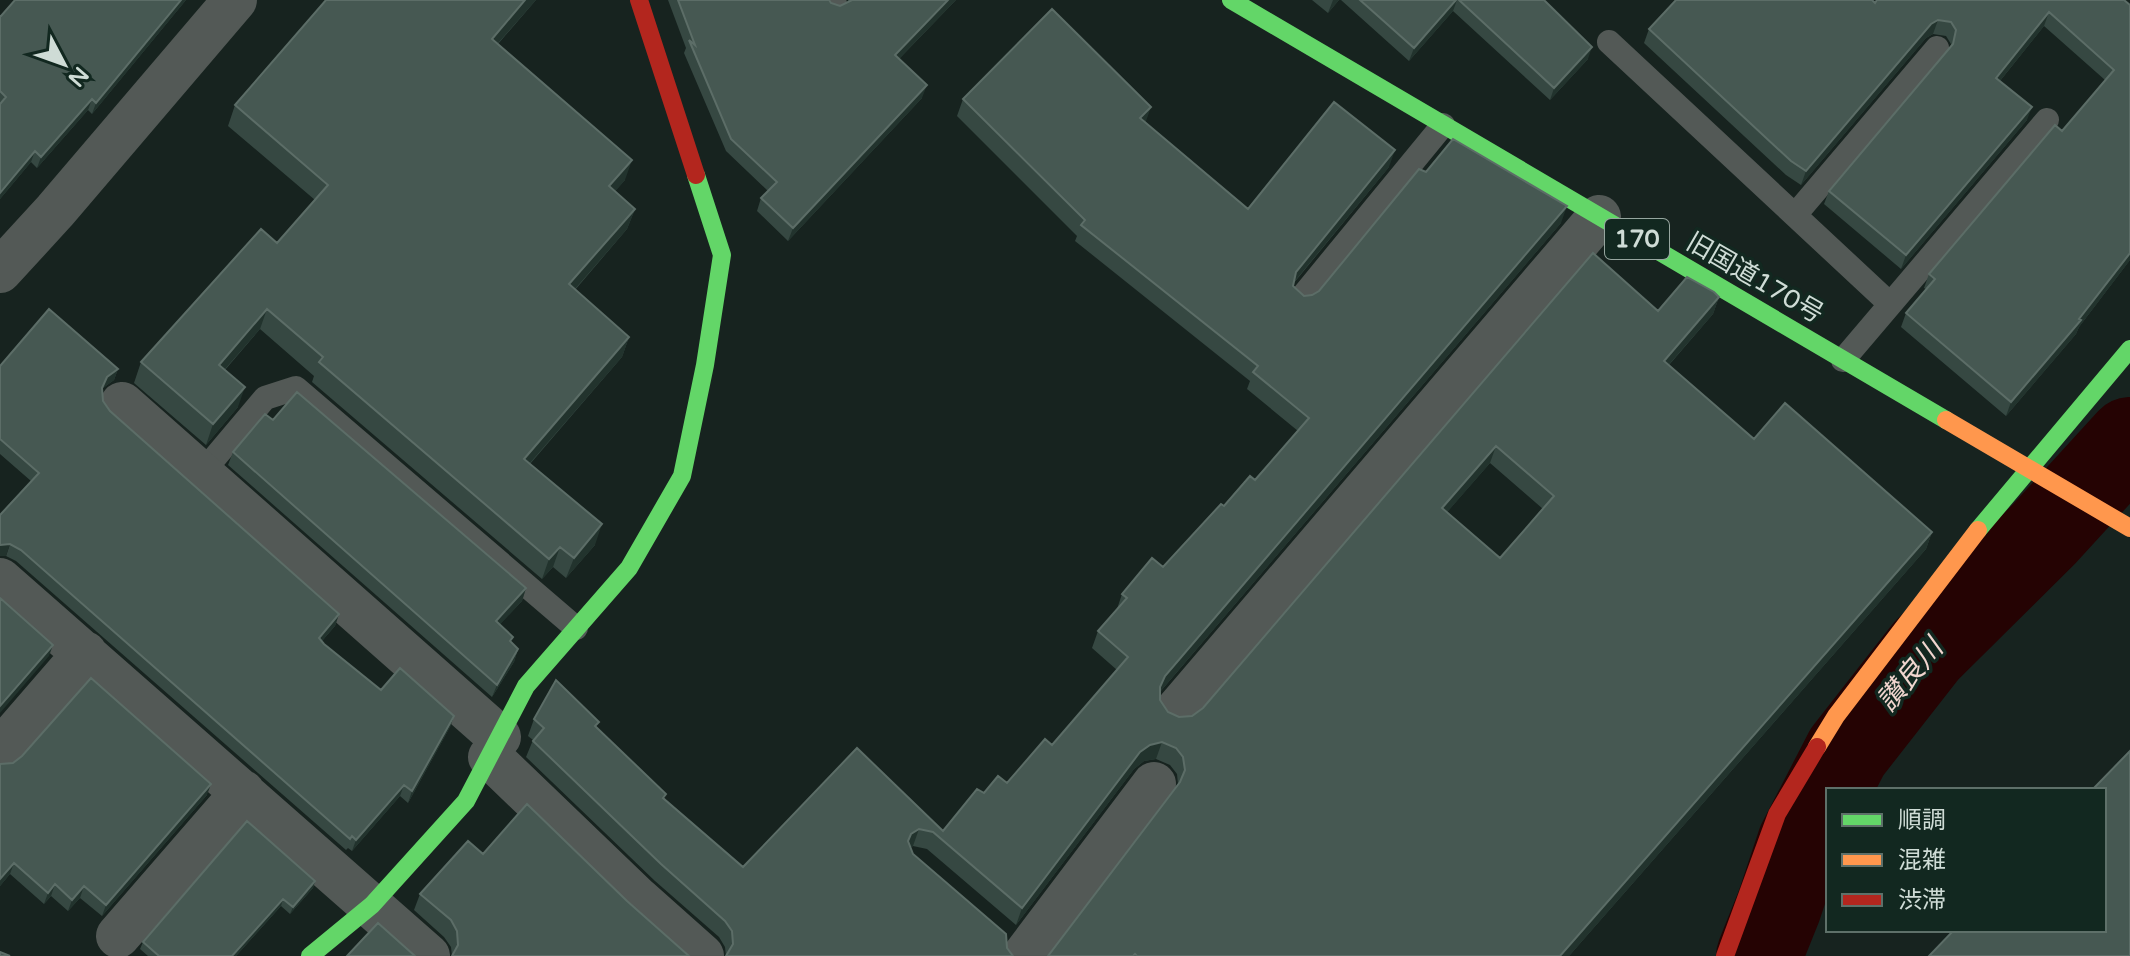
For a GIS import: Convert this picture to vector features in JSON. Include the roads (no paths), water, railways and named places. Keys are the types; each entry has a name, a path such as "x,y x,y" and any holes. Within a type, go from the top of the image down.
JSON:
{"main road":[{"path":"310,956 372,905 466,801 526,686 629,568 682,476 705,365 722,255 639,0"},
{"name":"旧国道170号","path":"1231,0 2124,524"},
{"path":"1725,956 1777,814 1836,716 1975,533 2037,473 2130,349"}],"street":[{"path":"0,271 235,0"},
{"path":"1178,709 1599,217"},
{"path":"122,404 494,747 638,899 702,956"},
{"path":"0,580 428,956"},
{"path":"0,751 85,653"},
{"path":"1021,951 1154,784"},
{"path":"118,936 243,792"}],"lane":[{"path":"1609,42 1890,304"},
{"path":"1795,215 1937,48"},
{"path":"1843,360 2047,120"},
{"path":"1301,298 1443,125"},
{"path":"201,474 265,398 296,388 576,628"}],"waterway":[{"name":"讃良川","path":"1828,788 1847,752 1926,651 2044,534 2130,440"},
{"name":"讃良川","path":"1759,956 1800,843 1826,793"}]}
